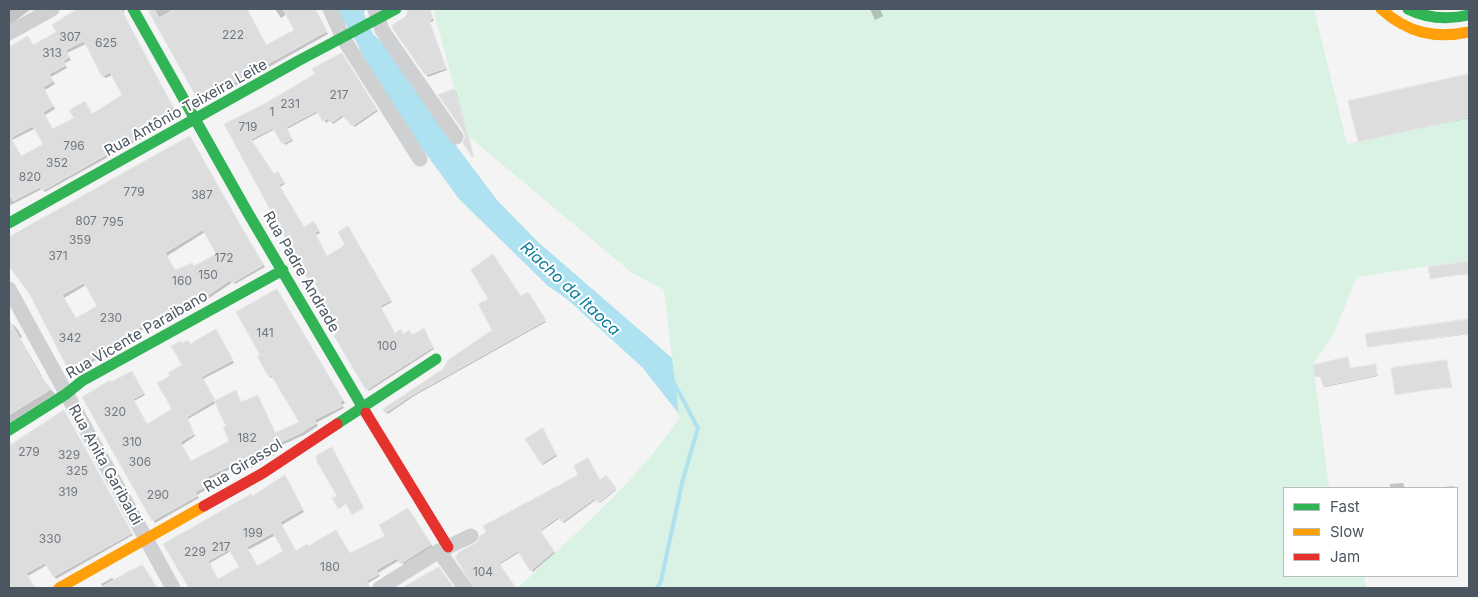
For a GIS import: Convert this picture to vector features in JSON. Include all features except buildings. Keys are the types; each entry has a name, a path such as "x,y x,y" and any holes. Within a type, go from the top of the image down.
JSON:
{"street":[{"path":"9,33 52,9"},
{"name":"Rua Padre Andrade","path":"133,9 443,549"},
{"path":"330,9 420,159"},
{"name":"Rua Antônio Teixeira Leite","path":"9,224 91,179 194,118 346,37 375,16 396,9"},
{"path":"1381,9 1392,20 1420,34 1443,38 1469,32"},
{"path":"1408,9 1417,14 1440,19 1469,15"},
{"path":"375,16 382,30 456,137"},
{"name":"Rua Vicente Paraibano","path":"9,430 66,394 82,381 283,270"},
{"name":"Rua Anita Garibaldi","path":"9,289 173,588"},
{"name":"Rua Girassol","path":"60,588 263,473 436,360"},
{"path":"380,588 443,549 471,536"},
{"path":"443,549 465,588"}],"green space":[{"path":"433,9 1314,9 1347,144 1469,117 1469,260 1357,277 1333,335 1313,364 1329,487 1283,487 1283,577 1364,577 1366,588 518,588 582,528 623,486 643,465 679,419 664,290 631,272 467,135"}],"water":[{"path":"333,9 365,9 364,14 373,34 387,47 427,107 497,200 538,242 672,358 679,414 642,367 567,299 548,286 459,199 370,77 358,45 345,23 336,18"}],"waterway":[{"name":"Riacho da Itaoca","path":"657,588 661,581 683,479 698,428 673,381"}],"traffic: fast":[{"path":"133,9 248,213 366,413"},
{"path":"9,223 298,61 396,9"},
{"path":"1408,9 1438,18 1469,15"},
{"path":"9,430 66,394 82,381 283,270"},
{"path":"337,424 436,359"}],"traffic: slow":[{"path":"1381,9 1401,24 1422,32 1444,35 1469,32"},
{"path":"59,588 204,506"}],"traffic: jam":[{"path":"366,413 448,547"},
{"path":"204,506 263,473 337,424"}]}
